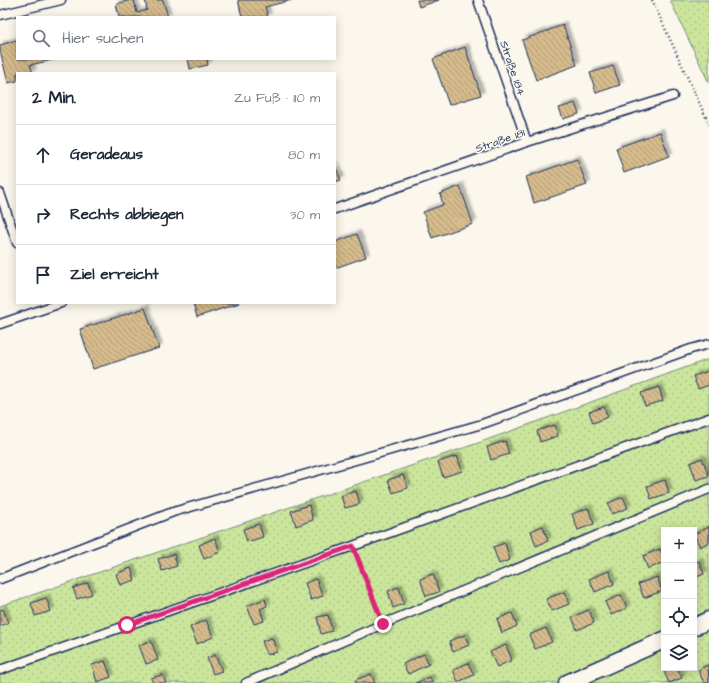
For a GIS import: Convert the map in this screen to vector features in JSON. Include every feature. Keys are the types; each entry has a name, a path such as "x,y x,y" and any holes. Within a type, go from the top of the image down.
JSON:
{"street":[{"path":"697,626 709,620"},
{"path":"567,683 661,641"}],"lane":[{"path":"0,15 61,0"},
{"name":"Straße 184","path":"478,0 527,142"},
{"name":"Straße 181","path":"336,208 527,142 673,96"},
{"path":"0,193 16,240"},
{"path":"0,324 38,307 55,304"},
{"path":"0,579 173,512 482,424 691,349 709,344"},
{"path":"0,670 353,546 709,418"},
{"path":"246,683 383,624 709,489"}],"path":[{"path":"652,0 709,124"},
{"path":"353,546 383,624"}],"green space":[{"path":"670,0 709,0 709,83"},
{"path":"709,359 709,683 0,683 0,606 481,442"}],"building":[{"path":"134,0 137,13 147,10 145,0 163,0 168,16 119,16 116,4"},
{"path":"238,0 292,0 265,7 268,16 242,16"},
{"path":"417,0 439,0 419,7"},
{"path":"563,25 577,65 536,80 522,40"},
{"path":"16,40 16,60 52,60 30,65 33,72 16,72 16,81 8,83 0,45"},
{"path":"465,47 481,95 449,105 433,59"},
{"path":"188,60 207,60 208,65 190,69"},
{"path":"613,66 620,85 596,93 590,73"},
{"path":"575,103 579,114 563,119 559,108"},
{"path":"660,132 669,156 624,173 616,148"},
{"path":"577,159 587,185 534,203 526,177"},
{"path":"336,168 341,180 336,182"},
{"path":"460,186 473,224 432,238 423,212 443,205 440,194"},
{"path":"357,234 366,257 336,268 336,242"},
{"path":"193,304 236,304 197,317"},
{"path":"145,308 159,348 93,369 80,329"},
{"path":"709,371 709,385 698,389 693,376"},
{"path":"659,387 663,401 645,406 641,393"},
{"path":"604,407 608,417 593,423 589,412"},
{"path":"555,425 558,436 540,442 537,431"},
{"path":"505,441 509,454 491,460 487,447"},
{"path":"457,456 462,471 443,477 438,462"},
{"path":"702,458 709,476 696,480 690,463"},
{"path":"403,475 408,488 393,493 388,480"},
{"path":"665,480 669,493 651,499 647,486"},
{"path":"356,491 360,504 345,508 341,496"},
{"path":"623,497 628,508 612,514 608,503"},
{"path":"309,505 313,520 296,526 291,511"},
{"path":"588,508 594,524 578,530 572,514"},
{"path":"259,524 263,537 247,542 243,529"},
{"path":"543,526 548,541 536,546 531,531"},
{"path":"709,527 709,542 700,547 697,540 697,533"},
{"path":"215,538 220,552 204,559 199,545"},
{"path":"505,543 510,560 499,564 493,547"},
{"path":"660,549 661,563 648,569 643,556"},
{"path":"174,554 177,566 162,571 158,559"},
{"path":"699,561 704,574 697,577 697,563"},
{"path":"131,568 135,580 120,585 116,574"},
{"path":"609,571 614,584 595,592 589,579"},
{"path":"433,574 439,592 426,596 420,579"},
{"path":"657,577 661,591 644,598 638,584"},
{"path":"316,579 323,596 311,600 305,583"},
{"path":"88,583 92,594 77,599 73,588"},
{"path":"399,587 404,604 393,608 388,591"},
{"path":"564,592 569,604 552,611 546,599"},
{"path":"621,595 627,608 611,615 605,602"},
{"path":"46,598 51,611 35,616 31,603"},
{"path":"265,599 267,606 260,609 264,621 254,624 247,606"},
{"path":"3,609 8,623 0,626 0,610"},
{"path":"589,610 594,623 577,630 572,617"},
{"path":"512,613 517,626 502,633 497,619"},
{"path":"328,615 332,631 321,634 317,617"},
{"path":"206,620 213,637 197,644 190,627"},
{"path":"546,628 552,642 535,649 529,635"},
{"path":"465,635 469,645 453,652 449,641"},
{"path":"272,638 277,652 267,655 262,641"},
{"path":"151,641 158,660 146,664 139,645"},
{"path":"506,645 512,660 497,667 490,652"},
{"path":"424,654 429,664 408,674 403,664"},
{"path":"215,655 222,671 213,674 207,658"},
{"path":"105,661 111,677 97,682 92,665"},
{"path":"468,663 474,675 458,682 453,670"},
{"path":"708,665 709,683 704,683 698,670"},
{"path":"664,671 678,671 682,678 669,683"},
{"path":"371,674 375,683 356,683 355,680"},
{"path":"163,675 166,683 153,683 151,678"},
{"path":"430,677 433,683 415,683"}],"route":[{"path":"127,625 353,546 383,624"}]}
